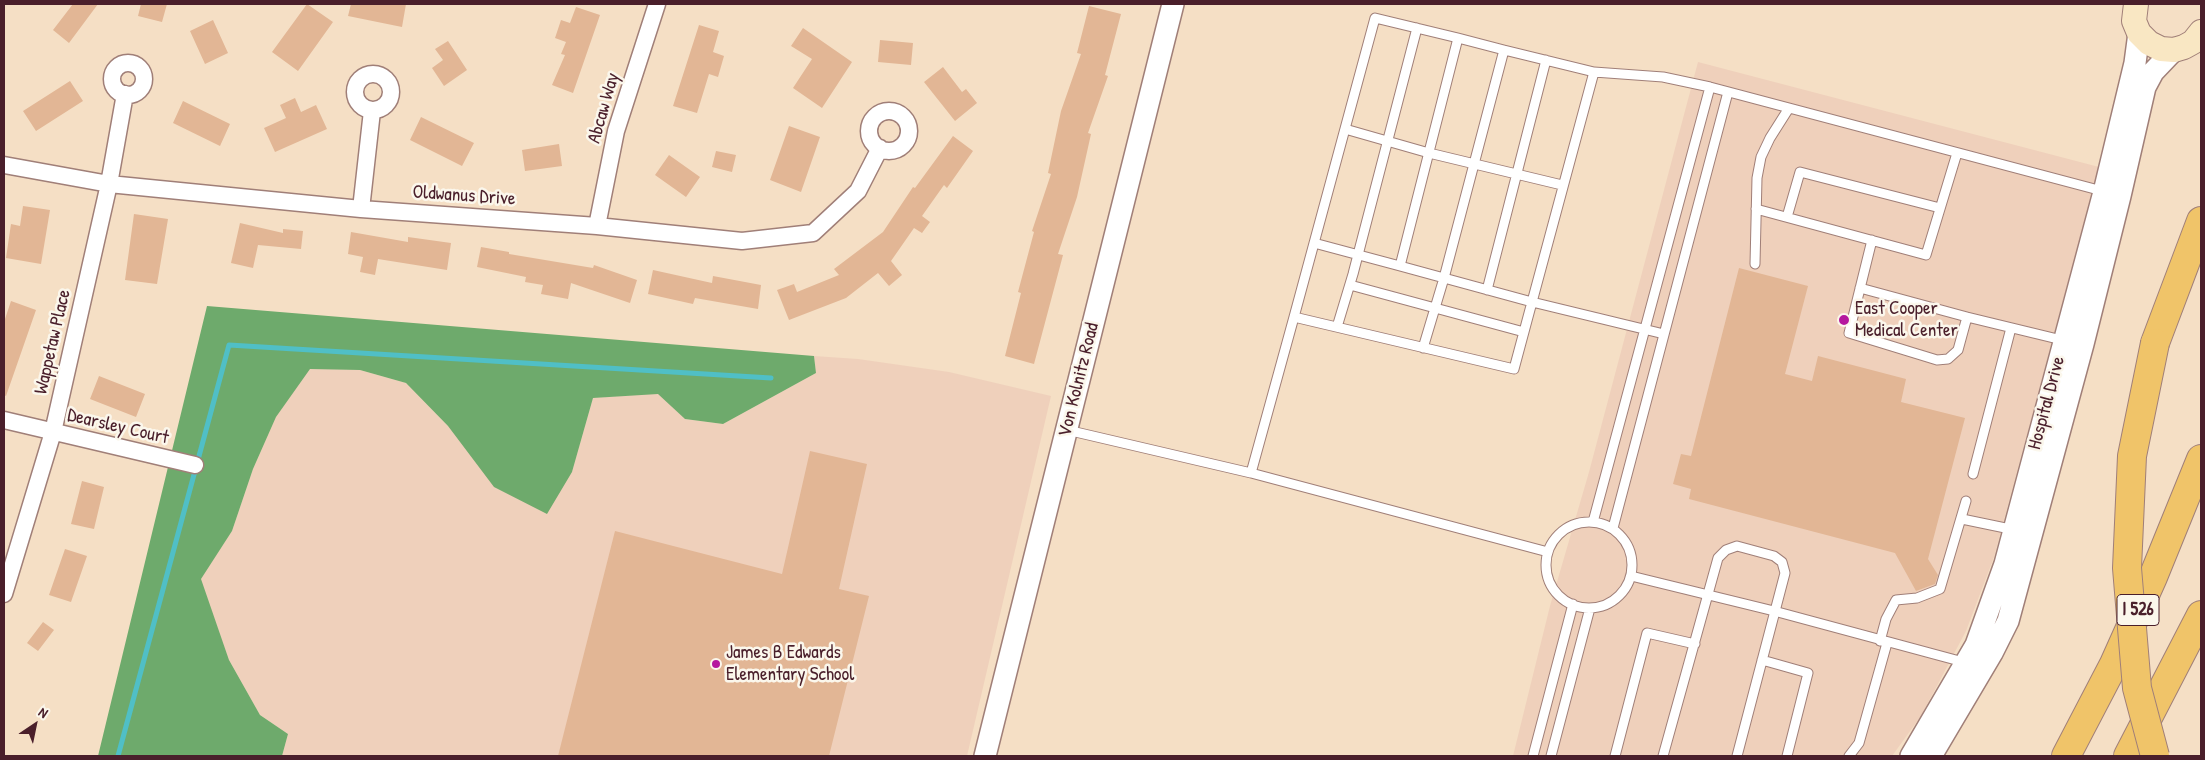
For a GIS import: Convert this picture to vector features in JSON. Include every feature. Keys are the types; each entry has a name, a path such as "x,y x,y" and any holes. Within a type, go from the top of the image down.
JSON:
{"highway":[{"path":"2155,756 2137,688 2127,568 2132,456 2155,343 2201,222"},
{"name":"I 526","path":"2066,756 2114,664 2153,577 2201,459"},
{"path":"2128,756 2201,615"}],"main road":[{"path":"2115,4 2136,19 2148,43 2161,49 2174,50 2184,48 2201,34"}],"street":[{"name":"Abcaw Way","path":"597,226 616,131 657,4"},
{"name":"Von Kolnitz Road","path":"985,756 1173,4"},
{"name":"Hospital Drive","path":"2112,194 2135,63 2136,19"},
{"name":"Hospital Drive","path":"1931,756 1974,667 2005,564 2023,532 2112,194 2145,87 2153,72 2174,50"},
{"name":"Wappetaw Place","path":"4,594 53,432 109,184 125,94"},
{"path":"361,209 372,111"},
{"name":"Oldwanus Drive","path":"4,165 109,184 361,209 597,226 742,241 813,233 858,191 880,148"},
{"name":"Dearsley Court","path":"4,420 195,465"},
{"name":"Hospital Drive","path":"1911,756 1974,667"}],"lane":[{"path":"1251,473 1375,18 1594,72 1663,78 1710,87 2112,194"},
{"path":"1337,327 1358,255 1416,28"},
{"path":"1400,266 1458,38"},
{"path":"1423,348 1444,278 1504,50"},
{"path":"1487,290 1546,60"},
{"path":"1294,317 1514,369 1562,185 1594,72"},
{"path":"1593,522 1710,87"},
{"path":"1613,528 1728,92"},
{"path":"1754,264 1757,178 1760,157 1789,108"},
{"path":"1345,129 1429,153 1562,185"},
{"path":"1756,208 1926,255 1957,153"},
{"path":"1787,217 1800,172 1940,208"},
{"path":"1872,240 1849,333 1937,360 1948,359 1958,350 1967,317"},
{"path":"1314,243 1532,302 1664,334"},
{"path":"1350,285 1524,332"},
{"path":"1860,288 1967,317 2073,342"},
{"path":"1973,474 2011,328"},
{"path":"1067,430 1251,473 1548,552"},
{"path":"1849,756 1859,743 1884,642 1886,619 1896,600 1918,598 1940,589 1966,501"},
{"path":"1962,519 2023,532"},
{"path":"1586,521 1599,522 1613,528 1624,538 1631,552 1633,567 1628,586 1618,598 1605,605 1590,608 1567,602 1556,592 1548,579 1546,561 1548,552 1559,534 1571,525 1586,521"},
{"path":"1663,756 1718,558 1726,550 1737,546 1774,556 1782,562 1785,573 1737,756"},
{"path":"1631,576 1774,611 1974,667"},
{"path":"1533,756 1573,604"},
{"path":"1551,756 1590,608"},
{"path":"1615,756 1647,633 1695,644"},
{"path":"1762,660 1808,673 1787,756"}],"shaded area":[{"name":"East Cooper Medical Center","path":"1698,62 2099,167 1994,557 1966,631 1921,716 1892,756 1513,756 1550,606 1589,472"},
{"path":"814,356 858,359 949,372 1051,396 967,756 282,756 288,734 260,715 229,660 200,579 232,531 253,469 276,417 309,368 360,370 406,383 448,426 572,472 593,398 658,393 685,419 723,424 816,373"}],"green space":[{"path":"207,306 814,356 816,373 723,424 685,419 658,394 593,398 572,472 547,514 494,487 448,426 406,383 360,370 310,369 276,417 253,469 232,531 201,579 229,660 260,715 288,734 282,756 98,756"}],"building":[{"path":"73,4 98,4 69,43 53,30"},
{"path":"141,4 167,4 162,22 138,16"},
{"path":"307,4 333,22 298,71 272,52"},
{"path":"351,4 406,4 402,27 348,16"},
{"path":"1089,6 1121,14 1105,75 1108,76 1088,133 1091,134 1077,197 1058,254 1063,255 1034,364 1005,356 1021,293 1018,292 1034,232 1032,231 1051,174 1048,173 1061,111 1081,54 1077,53"},
{"path":"576,7 600,15 573,93 552,85 565,55 561,54 566,42 555,38 561,20 570,23"},
{"path":"213,20 228,53 205,64 190,31"},
{"path":"699,25 719,31 713,52 724,56 718,77 709,74 697,113 673,106"},
{"path":"803,28 852,62 822,108 793,88 812,59 791,46"},
{"path":"880,40 913,43 911,65 878,62"},
{"path":"448,41 467,70 444,86 432,68 443,60 435,49"},
{"path":"943,67 962,92 966,89 977,103 955,121 924,82"},
{"path":"70,81 83,101 36,131 23,111"},
{"path":"295,98 301,112 316,105 327,129 275,152 264,128 286,118 280,105"},
{"path":"183,101 230,124 220,146 173,123"},
{"path":"421,117 474,143 462,166 410,140"},
{"path":"789,126 820,137 801,192 770,180"},
{"path":"953,136 973,151 947,188 944,185 922,216 930,222 922,233 914,228 891,261 902,275 889,286 878,273 846,298 789,320 777,290 794,284 797,292 839,275 834,269 883,232 913,187 915,188"},
{"path":"559,144 562,166 525,171 522,150"},
{"path":"716,151 736,155 732,172 712,167"},
{"path":"669,155 700,177 686,197 655,175"},
{"path":"23,206 50,210 41,264 6,258 11,224 20,226"},
{"path":"134,214 168,219 157,284 125,280"},
{"path":"240,223 283,233 283,229 303,231 301,249 258,245 253,268 231,263"},
{"path":"351,232 408,242 408,237 451,243 447,270 378,259 375,275 360,272 363,257 348,254"},
{"path":"481,247 509,252 509,254 593,268 594,265 637,280 630,303 571,283 568,299 541,294 543,285 525,282 526,277 477,267"},
{"path":"1739,268 1808,286 1785,374 1812,381 1818,356 1906,379 1901,402 1965,418 1928,559 1938,575 1935,584 1916,591 1895,553 1689,499 1691,489 1673,484 1681,454 1691,456"},
{"path":"653,270 712,283 713,276 761,285 758,309 695,298 693,304 648,294"},
{"path":"11,301 36,310 6,396 4,395 4,322"},
{"path":"99,376 145,394 136,417 90,399"},
{"path":"810,451 867,464 839,589 869,596 829,756 558,756 615,531 782,574"},
{"path":"82,481 104,487 94,529 71,524"},
{"path":"65,549 87,556 71,602 49,595"},
{"path":"43,622 54,630 38,651 27,643"}],"waterway":[{"path":"118,756 229,345 771,378"}],"place":[{"name":"East Cooper Medical Center","path":"1844,320"},
{"name":"James B Edwards Elementary School","path":"716,664"}]}
